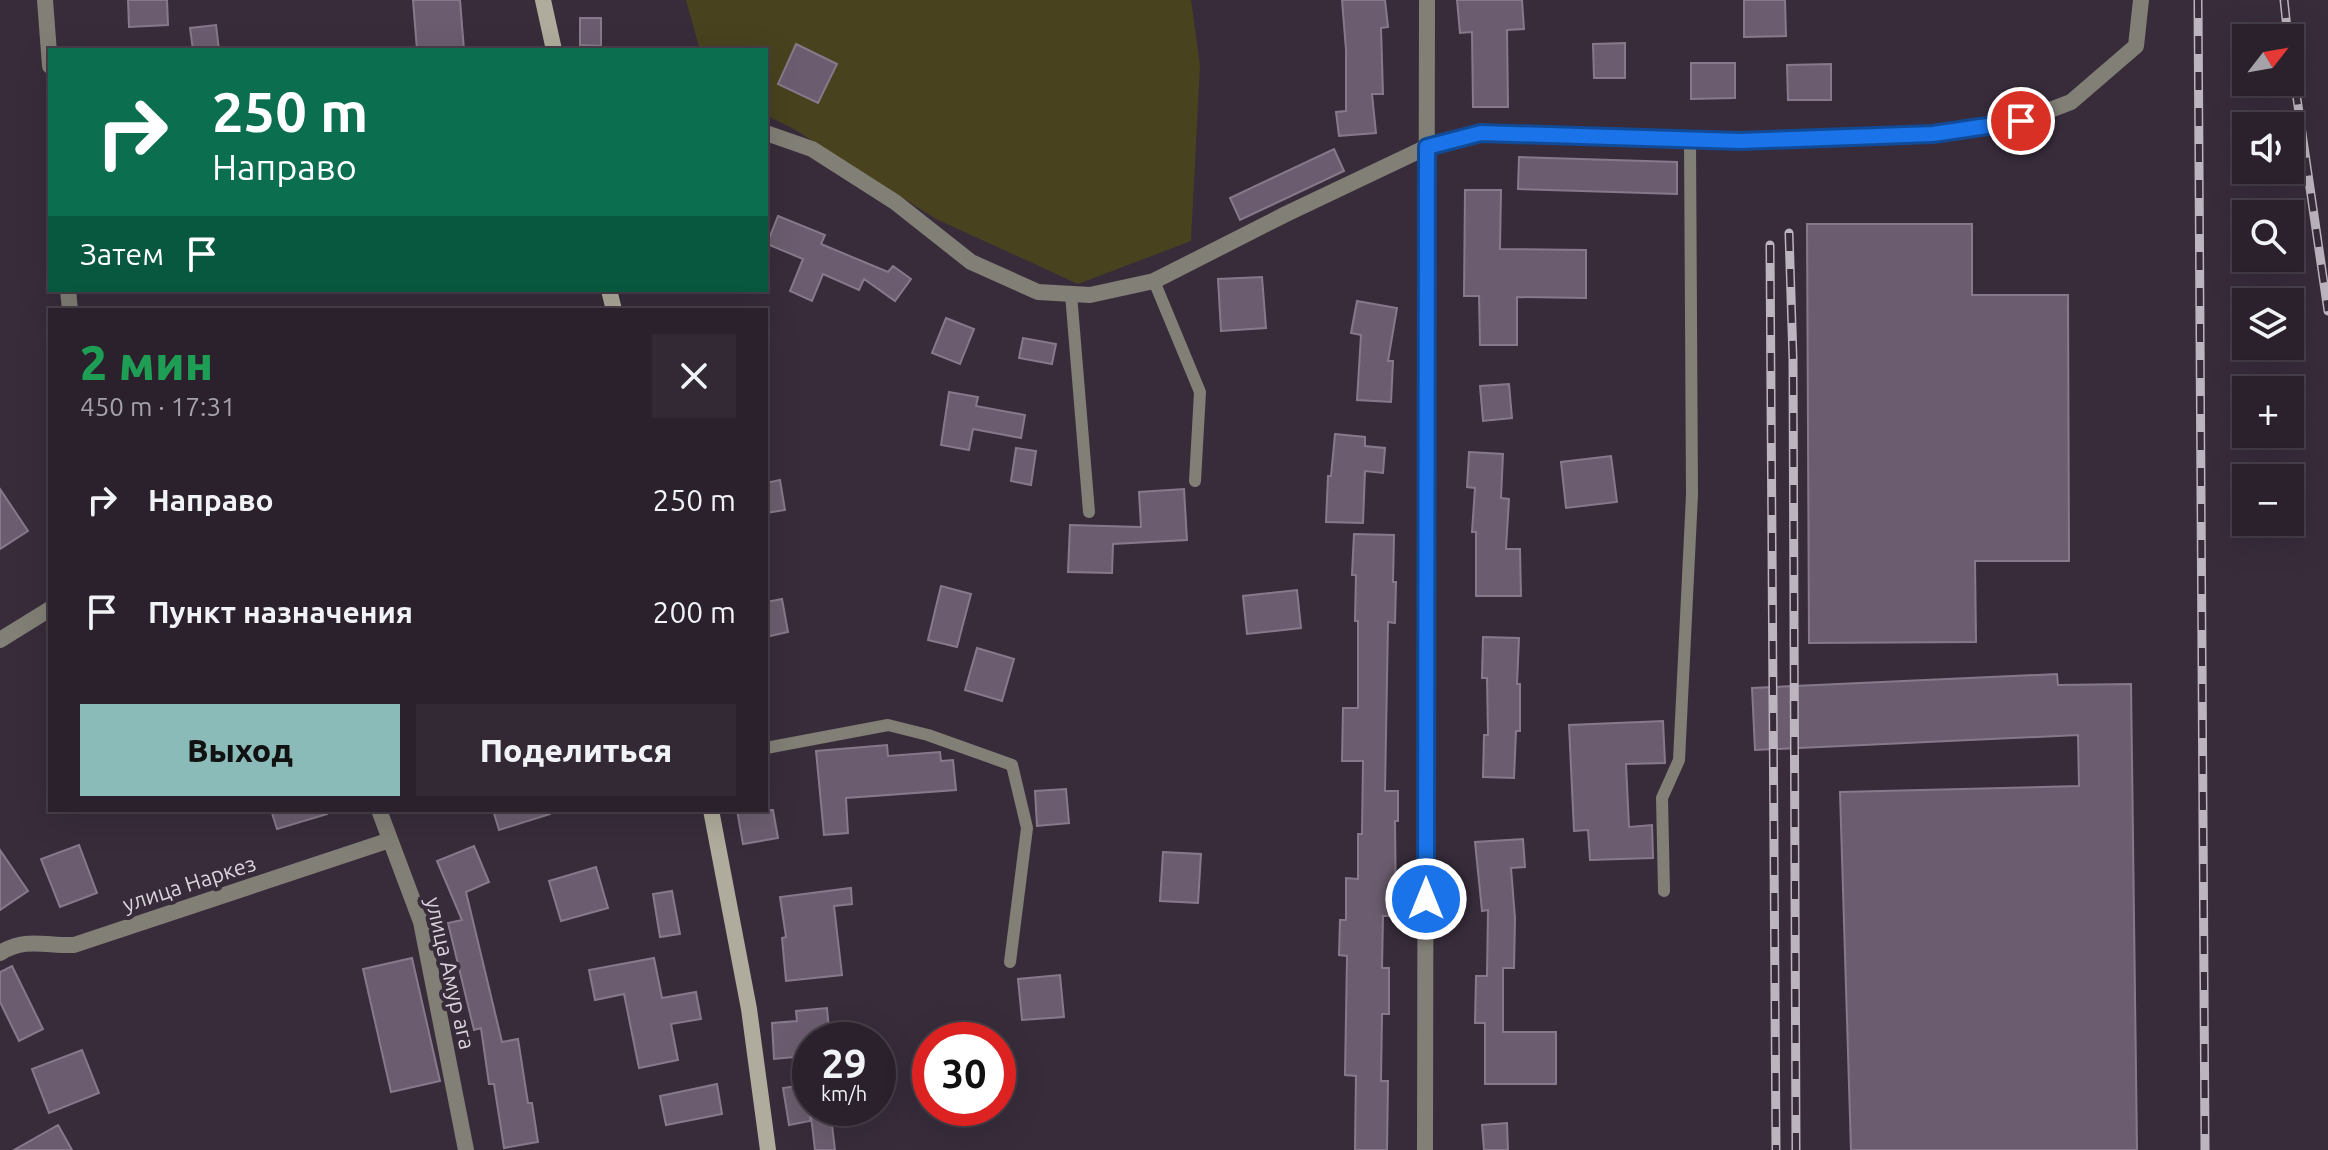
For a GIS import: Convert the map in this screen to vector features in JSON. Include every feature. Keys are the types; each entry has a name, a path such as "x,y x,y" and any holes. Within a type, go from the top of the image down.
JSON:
{"main road":[{"path":"543,0 554,48"},
{"path":"711,812 749,1009 768,1150"}],"street":[{"path":"45,0 49,48"},
{"path":"1425,1150 1427,0"},
{"path":"768,134 812,149 895,202 971,262 1038,292 1090,295 1154,281 1427,147 1481,133 1740,141 1933,134 2021,121 2071,102 2136,46 2141,0"},
{"path":"0,640 48,610"},
{"name":"улица Амур ага","path":"380,812 421,922 466,1150"},
{"name":"улица Наркез","path":"0,953 12,945 28,941 74,945 390,840"}],"lane":[{"path":"1664,891 1662,798 1679,760 1692,495 1690,139"},
{"path":"1154,281 1200,392 1195,481"},
{"path":"1071,294 1089,512"},
{"path":"768,748 888,725 928,735 1012,765 1027,828 1010,962"}],"shaded area":[{"path":"686,0 1191,0 1200,65 1191,241 1078,284 936,219 794,129 768,116 768,48 699,48"}],"building":[{"path":"128,0 167,0 168,25 129,27"},
{"path":"413,0 460,0 464,48 417,48"},
{"path":"1342,0 1385,0 1388,27 1381,28 1383,94 1372,94 1376,133 1339,136 1336,112 1346,111"},
{"path":"1457,0 1522,0 1524,29 1507,30 1508,107 1473,107 1472,32 1460,33"},
{"path":"1744,0 1785,0 1786,36 1744,37"},
{"path":"580,18 601,18 601,46 580,45"},
{"path":"216,25 219,48 193,48 190,28"},
{"path":"1625,43 1625,78 1594,78 1593,44"},
{"path":"796,44 837,64 818,103 778,84"},
{"path":"1691,63 1735,63 1735,98 1691,99"},
{"path":"1831,64 1831,100 1788,100 1787,65"},
{"path":"1334,149 1344,171 1240,220 1230,198"},
{"path":"1519,157 1677,162 1677,194 1518,189"},
{"path":"1465,190 1501,190 1500,249 1586,250 1586,298 1517,297 1517,345 1480,345 1479,296 1464,296"},
{"path":"778,216 825,235 821,244 888,272 893,266 911,279 895,301 864,279 859,290 823,274 812,301 790,291 803,259 768,244"},
{"path":"1807,224 1972,224 1972,295 2068,295 2069,561 1975,561 1976,642 1809,643"},
{"path":"1262,277 1266,328 1221,331 1218,279"},
{"path":"1357,301 1397,308 1388,361 1393,361 1391,402 1357,400 1361,335 1351,333"},
{"path":"946,318 974,329 960,364 932,353"},
{"path":"1023,338 1056,344 1052,364 1019,358"},
{"path":"1509,384 1512,418 1483,421 1480,386"},
{"path":"949,392 978,397 976,406 1025,415 1021,438 973,429 969,450 941,445"},
{"path":"1335,434 1365,437 1365,446 1385,448 1383,473 1365,471 1363,523 1326,522 1328,476 1331,476"},
{"path":"1016,448 1036,451 1031,485 1011,481"},
{"path":"1469,452 1503,454 1501,498 1509,499 1506,549 1520,549 1521,596 1476,596 1476,532 1472,532 1475,488 1467,487"},
{"path":"1611,456 1617,502 1566,508 1561,462"},
{"path":"780,480 785,510 768,513 768,483"},
{"path":"0,489 28,531 0,549"},
{"path":"1184,489 1187,540 1113,544 1112,573 1068,572 1070,525 1141,527 1139,492"},
{"path":"1354,534 1394,535 1395,623 1388,622 1385,791 1398,791 1398,821 1395,821 1396,916 1383,916 1382,968 1389,968 1389,1014 1382,1014 1381,1081 1388,1081 1387,1150 1355,1150 1356,1076 1345,1075 1347,956 1339,955 1340,920 1346,920 1346,878 1358,879 1358,834 1362,834 1363,761 1342,761 1343,708 1358,708 1356,575 1352,575"},
{"path":"941,586 971,594 957,647 928,640"},
{"path":"1297,590 1301,628 1247,634 1243,596"},
{"path":"782,599 788,632 768,637 768,602"},
{"path":"1483,637 1519,638 1517,684 1520,684 1520,731 1516,731 1514,778 1483,777 1484,735 1488,735 1487,678 1482,678"},
{"path":"977,648 1014,659 1002,701 965,690"},
{"path":"2057,674 2058,685 2131,684 2137,1150 1851,1150 1840,792 2079,786 2078,735 1755,750 1752,688"},
{"path":"1663,721 1665,763 1626,764 1629,827 1652,825 1653,858 1590,860 1588,830 1574,831 1569,725"},
{"path":"887,745 888,756 940,752 941,761 953,760 956,790 846,798 848,833 824,835 816,751"},
{"path":"1066,789 1069,823 1037,826 1035,791"},
{"path":"773,810 778,838 743,844 737,812"},
{"path":"272,812 326,812 327,814 277,829"},
{"path":"494,812 550,812 550,814 499,830"},
{"path":"1523,839 1525,867 1511,868 1515,918 1514,968 1503,968 1503,1032 1556,1032 1556,1084 1485,1084 1485,1023 1475,1023 1476,976 1487,976 1488,910 1482,911 1475,842"},
{"path":"79,845 97,893 60,907 41,859"},
{"path":"474,846 489,882 466,892 502,1042 518,1039 538,1142 504,1148 494,1084 489,1084 481,1028 474,1030 448,923 462,920 437,861"},
{"path":"0,850 28,891 0,910"},
{"path":"1163,852 1201,854 1198,903 1160,901"},
{"path":"596,867 608,908 561,921 549,881"},
{"path":"851,888 852,904 834,906 842,975 786,981 782,938 786,937 780,897"},
{"path":"672,891 680,934 660,937 653,894"},
{"path":"412,958 440,1081 391,1092 363,969"},
{"path":"654,958 662,998 696,992 701,1019 671,1024 678,1060 639,1068 624,994 595,1000 589,970"},
{"path":"12,966 43,1029 19,1041 0,1002 0,972"},
{"path":"1060,975 1064,1017 1022,1020 1018,979"},
{"path":"827,1008 828,1022 792,1022 792,1057 774,1059 772,1023 797,1021 796,1011"},
{"path":"82,1050 99,1093 49,1113 32,1069"},
{"path":"717,1084 722,1114 666,1125 660,1096"},
{"path":"792,1087 792,1124 789,1125 783,1088"},
{"path":"1507,1123 1508,1150 1484,1150 1482,1125"},
{"path":"58,1125 72,1150 14,1150"},
{"path":"812,1126 832,1126 835,1150 815,1150"}],"railway":[{"path":"2198,0 2205,1150"},
{"path":"2284,0 2287,24"},
{"path":"2297,96 2328,311"},
{"path":"1789,233 1793,359 1796,1150"},
{"path":"1770,245 1776,1150"}],"route":[{"path":"1426,899 1427,147 1481,133 1740,141 1933,134 2021,121"}]}
